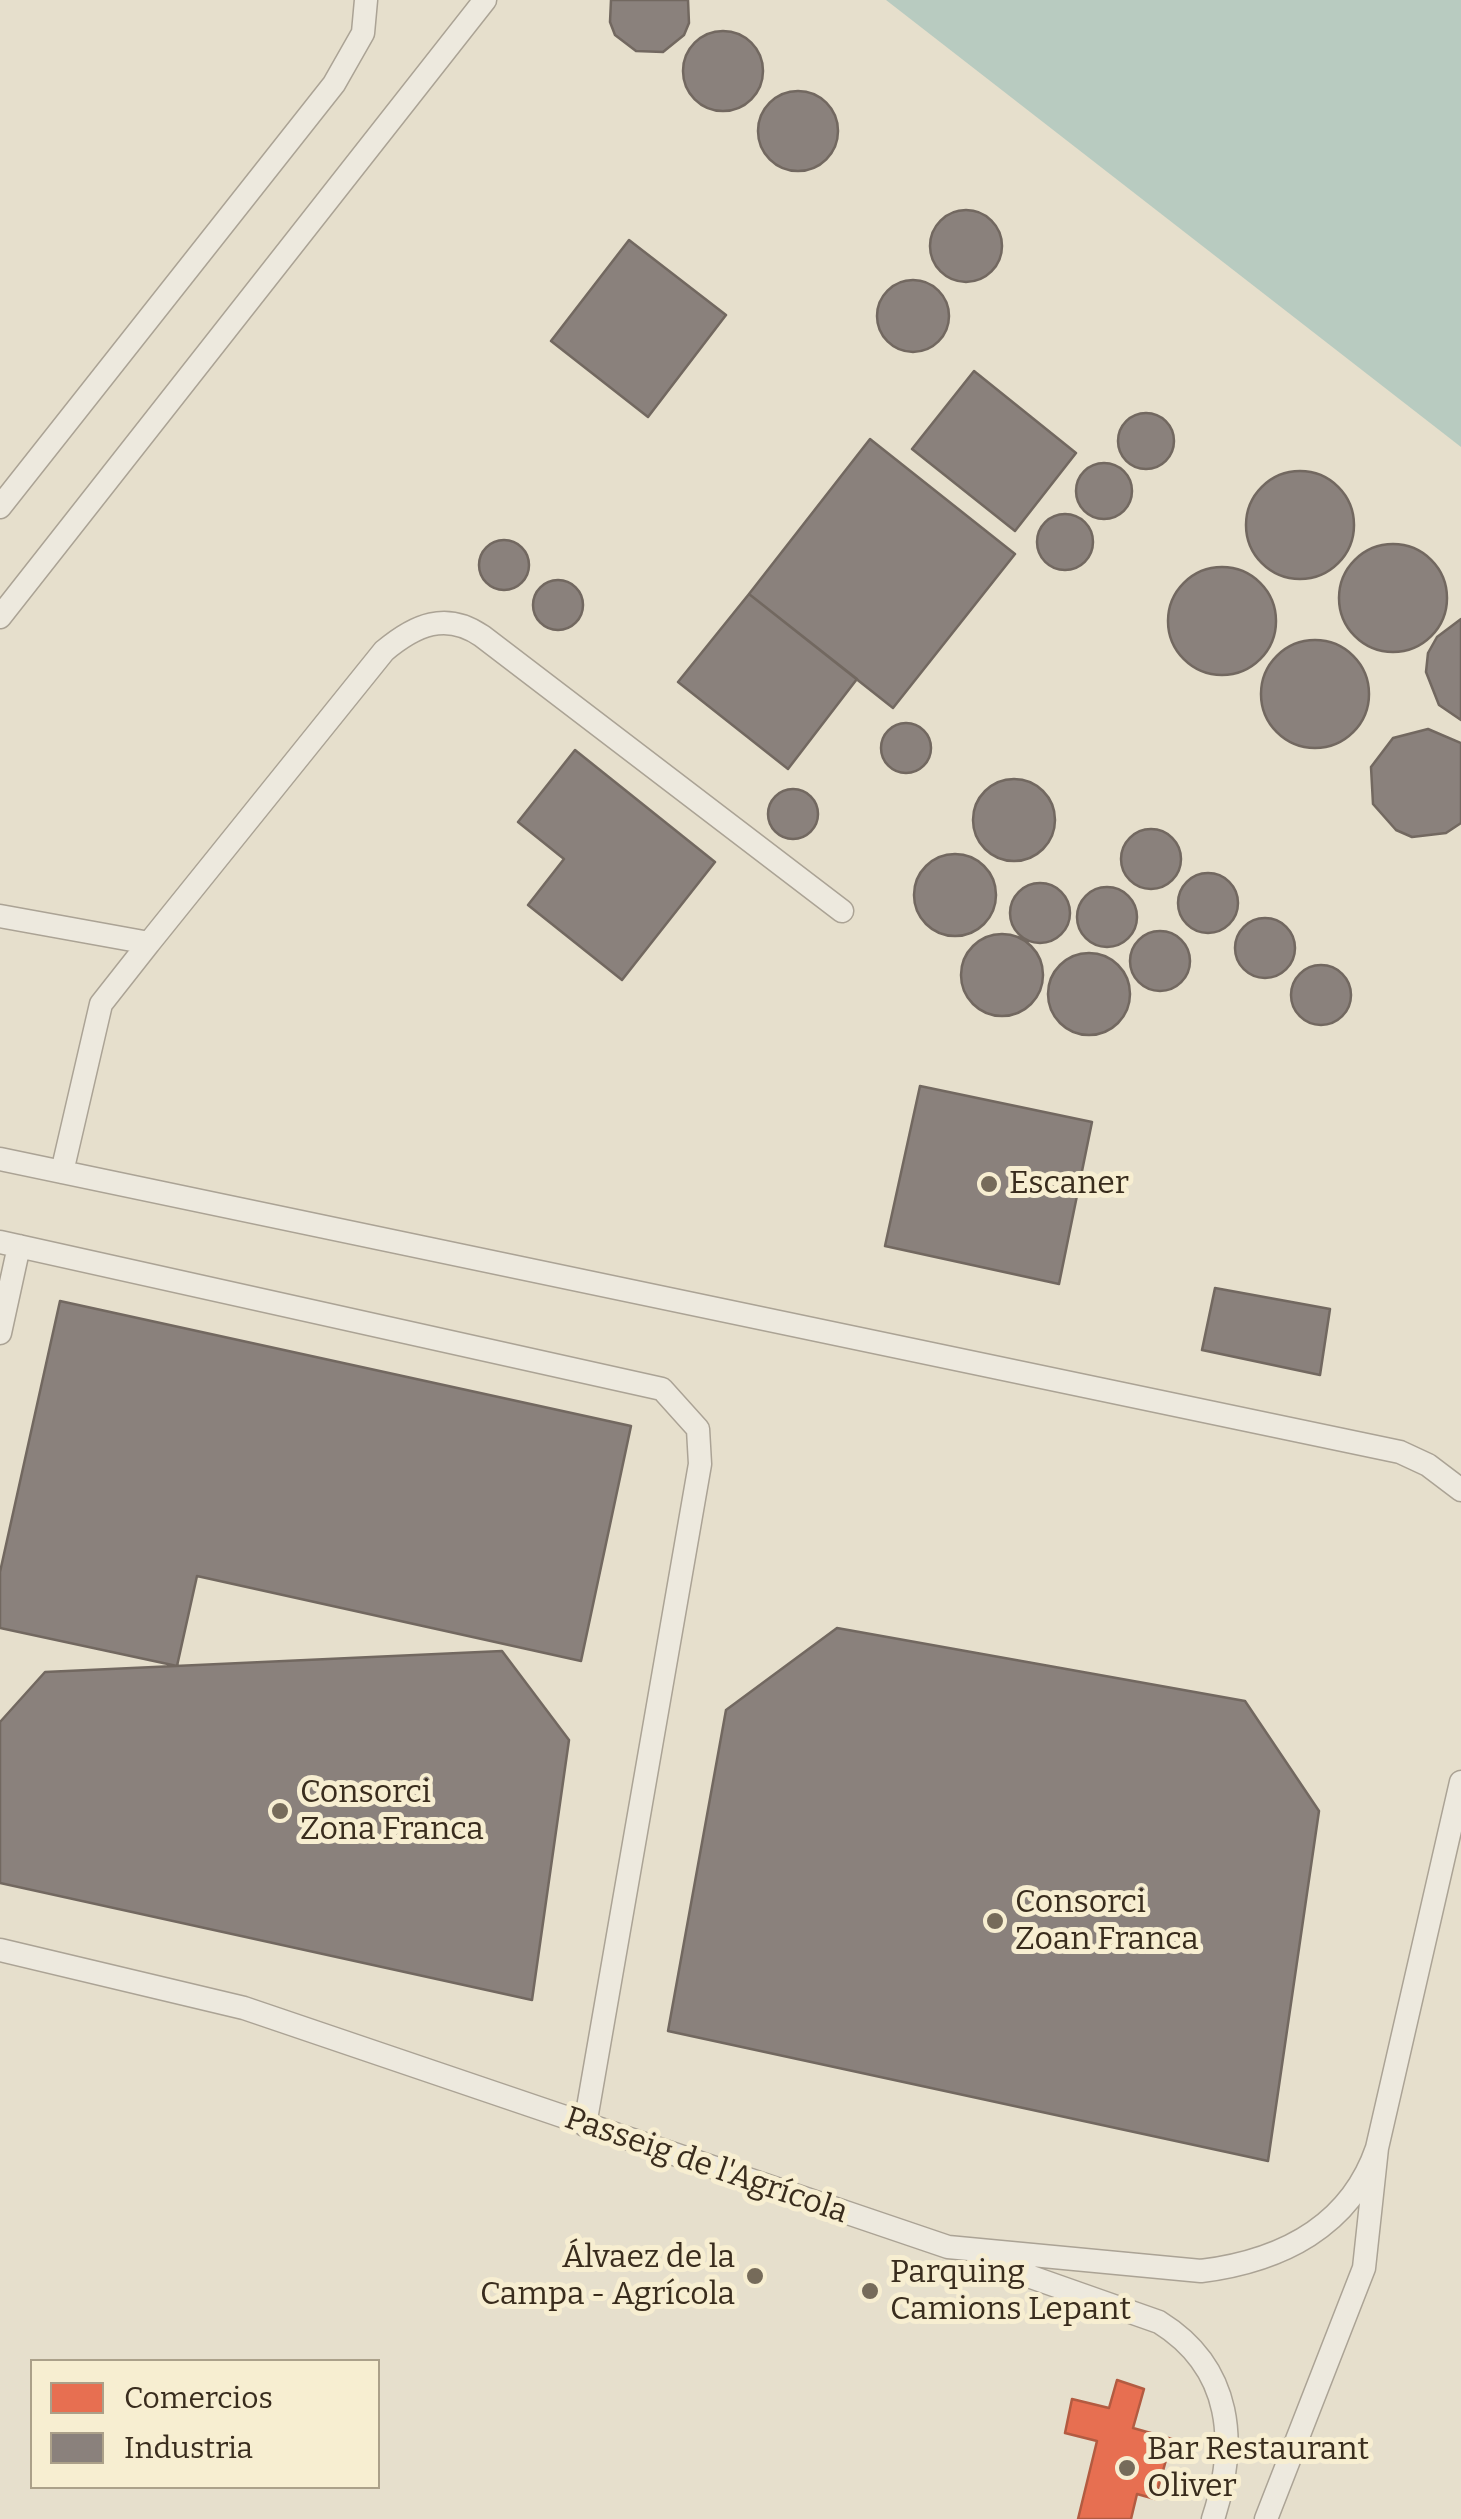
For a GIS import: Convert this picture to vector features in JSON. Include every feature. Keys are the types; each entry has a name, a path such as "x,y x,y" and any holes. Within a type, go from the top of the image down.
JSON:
{"lane":[{"path":"0,507 334,84 363,33 366,0"},
{"path":"0,617 485,0"},
{"path":"62,1172 102,1004 384,651 414,630 448,621 465,624 842,911"},
{"path":"0,916 149,943"},
{"path":"0,1158 1400,1452 1461,1490"},
{"path":"0,1333 9,1244 662,1388 698,1429 700,1464 585,2126"},
{"path":"1266,2519 1364,2268 1377,2148 1461,1782"},
{"name":"Passeig de l'Agrícola","path":"0,1950 244,2008 948,2248 1202,2271 1239,2266 1298,2244 1328,2223 1367,2176 1377,2148"},
{"path":"948,2248 1158,2322 1182,2336 1210,2377 1227,2428 1230,2452 1226,2480 1213,2519"}],"shaded area":[{"path":"886,0 1461,0 1461,447"}],"building: Comercios":[{"name":"Bar Restaurant Oliver","path":"1117,2380 1144,2389 1133,2428 1172,2439 1155,2499 1137,2494 1131,2519 1078,2519 1097,2441 1065,2433 1072,2399 1109,2408"}],"building: Industria":[{"path":"611,0 688,0 689,23 684,35 663,52 636,51 615,35 610,22"},
{"path":"715,31 731,31 752,42 763,71 752,100 731,111 715,111 701,105 689,93 683,79 683,63 689,49 701,37"},
{"path":"790,91 806,91 827,102 838,131 827,160 806,171 790,171 776,165 764,153 758,139 758,123 764,109 776,97"},
{"path":"966,210 991,221 1002,246 991,271 966,282 941,271 930,246 941,221"},
{"path":"629,240 726,315 648,417 551,341"},
{"path":"913,280 938,291 949,316 938,341 913,352 888,341 877,316 888,291"},
{"path":"974,371 1076,453 1015,531 912,449"},
{"path":"1146,413 1166,421 1174,441 1166,461 1146,469 1126,461 1118,441 1126,421"},
{"path":"870,439 1015,554 893,708 749,594"},
{"path":"1104,463 1124,471 1132,491 1124,511 1104,519 1084,511 1076,491 1084,471"},
{"path":"1300,471 1321,475 1338,487 1350,504 1354,525 1350,546 1338,563 1321,575 1300,579 1279,575 1262,563 1250,546 1246,525 1250,504 1262,487 1279,475"},
{"path":"1065,514 1085,522 1093,542 1085,562 1065,570 1045,562 1037,542 1045,522"},
{"path":"504,540 522,547 529,565 522,583 504,590 486,583 479,565 486,547"},
{"path":"1393,544 1414,548 1431,560 1443,577 1447,598 1443,619 1431,636 1414,648 1393,652 1372,648 1355,636 1343,619 1339,598 1343,577 1355,560 1372,548"},
{"path":"1222,567 1243,571 1260,583 1272,600 1276,621 1272,642 1260,659 1243,671 1222,675 1201,671 1184,659 1172,642 1168,621 1172,600 1184,583 1201,571"},
{"path":"558,580 576,587 583,605 576,623 558,630 540,623 533,605 540,587"},
{"path":"749,594 857,679 788,769 678,682"},
{"path":"1461,619 1461,720 1439,705 1426,672 1428,653 1437,637"},
{"path":"1315,640 1336,644 1353,656 1365,673 1369,694 1365,715 1353,732 1336,744 1315,748 1294,744 1277,732 1265,715 1261,694 1265,673 1277,656 1294,644"},
{"path":"906,723 924,730 931,748 924,766 906,773 888,766 881,748 888,730"},
{"path":"1428,729 1461,743 1461,823 1446,833 1412,837 1396,830 1373,804 1371,767 1393,738"},
{"path":"575,750 715,862 622,980 528,905 564,859 518,822"},
{"path":"1014,779 1043,791 1055,820 1043,849 1014,861 985,849 973,820 985,791"},
{"path":"793,789 811,796 818,814 811,832 793,839 775,832 768,814 775,796"},
{"path":"1151,829 1172,838 1181,859 1172,880 1151,889 1130,880 1121,859 1130,838"},
{"path":"955,854 984,866 996,895 984,924 955,936 926,924 914,895 926,866"},
{"path":"1208,873 1229,882 1238,903 1229,924 1208,933 1187,924 1178,903 1187,882"},
{"path":"1040,883 1061,892 1070,913 1061,934 1040,943 1019,934 1010,913 1019,892"},
{"path":"1107,887 1128,896 1137,917 1128,938 1107,947 1086,938 1077,917 1086,896"},
{"path":"1265,918 1287,926 1295,948 1287,970 1265,978 1243,970 1235,948 1243,926"},
{"path":"1160,931 1181,940 1190,961 1181,982 1160,991 1139,982 1130,961 1139,940"},
{"path":"1002,934 1031,946 1043,975 1031,1004 1002,1016 973,1004 961,975 973,946"},
{"path":"1089,953 1118,965 1130,994 1118,1023 1089,1035 1060,1023 1048,994 1060,965"},
{"path":"1321,965 1343,973 1351,995 1343,1017 1321,1025 1299,1017 1291,995 1299,973"},
{"name":"Escaner","path":"920,1086 1092,1122 1059,1284 885,1246"},
{"path":"1215,1288 1330,1309 1320,1375 1202,1350"},
{"path":"60,1301 631,1426 581,1661 197,1576 177,1666 0,1628 0,1572"},
{"name":"Consorci Zoan Franca","path":"837,1628 1245,1701 1319,1811 1268,2161 668,2031 726,1710"},
{"name":"Consorci Zona Franca","path":"502,1651 569,1740 532,2000 0,1883 0,1722 45,1672"}],"place":[{"name":"Escaner","path":"989,1184"},
{"name":"Consorci Zona Franca","path":"280,1811"},
{"name":"Consorci Zoan Franca","path":"995,1921"},
{"name":"Álvaez de la Campa - Agrícola","path":"755,2276"},
{"name":"Parquing Camions Lepant","path":"870,2291"},
{"name":"Bar Restaurant Oliver","path":"1127,2468"}]}
